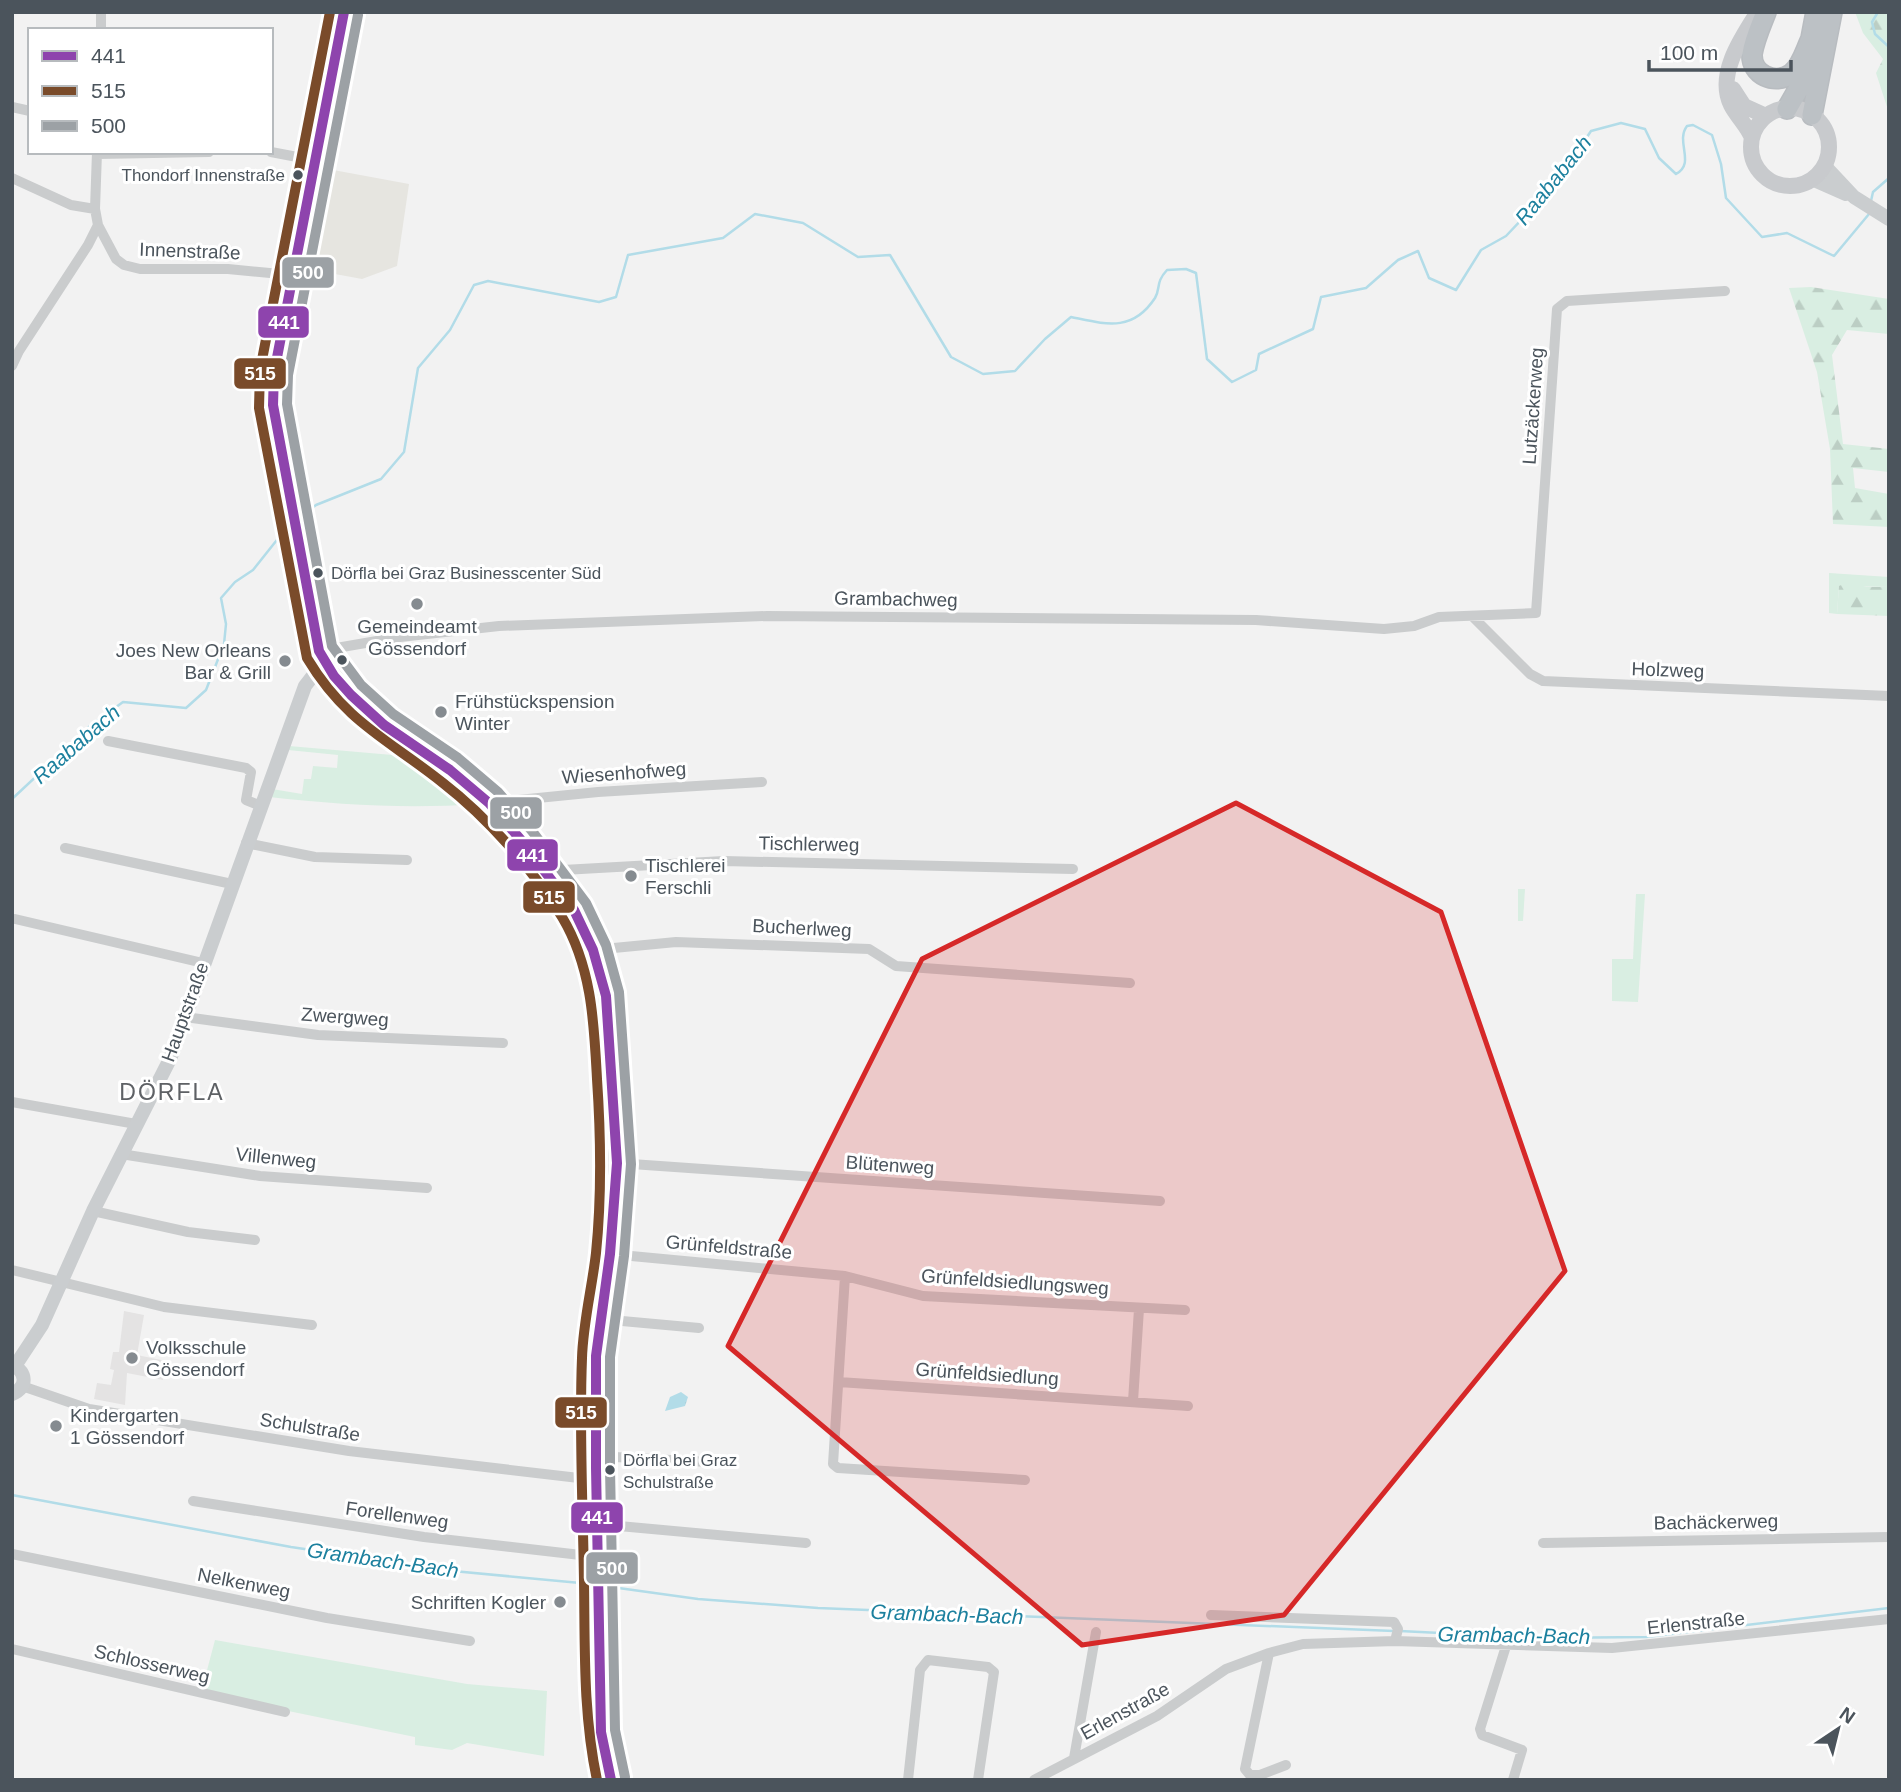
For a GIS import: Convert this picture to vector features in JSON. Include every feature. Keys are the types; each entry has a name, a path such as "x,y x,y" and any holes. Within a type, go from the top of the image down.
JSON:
{"highway":[{"path":"1766,12 1752,53 1754,65 1761,74 1776,79 1790,75 1810,41"},
{"path":"1787,108 1803,80 1816,12"},
{"path":"1812,116 1832,12"}],"main road":[{"path":"344,12 291,275 274,373 273,405 290,509 319,651 345,689 384,725 450,770 489,803 573,910 593,950 606,996 617,1163 610,1254 600,1319 596,1480 601,1732 611,1780"},
{"path":"1752,138 1766,116 1787,108 1812,116 1828,137 1829,150 1824,165 1812,179 1786,186 1767,178 1754,160 1752,138 1730,103 1727,93 1737,47 1758,12"},
{"path":"1729,76 1744,106 1766,116"},
{"path":"1824,165 1854,197"},
{"path":"1812,179 1854,197 1885,217"},
{"name":"Hauptstraße","path":"17,1390 23,1373 14,1365 42,1325 93,1212 170,1059 305,685 312,677 329,668"}],"street":[{"path":"273,152 313,160"},
{"name":"Innenstraße","path":"97,154 95,209 98,225 111,250 124,265 140,269 228,269 291,275"},
{"path":"12,178 71,205 95,209"},
{"path":"12,366 98,225"},
{"path":"88,245 97,243 111,250"},
{"name":"Lutzäckerweg","path":"1472,616 1536,613 1557,309 1567,301 1726,291"},
{"name":"Grambachweg","path":"319,651 400,637 499,626 767,616 1242,620 1384,629 1414,626 1439,617 1472,616"},
{"name":"Holzweg","path":"1472,616 1530,674 1543,681 1889,696"},
{"path":"108,741 246,768 251,772 251,778 246,800 261,806"},
{"name":"Wiesenhofweg","path":"489,803 598,792 762,782"},
{"path":"246,843 316,857 407,860"},
{"path":"65,848 118,857 232,884"},
{"name":"Tischlerweg","path":"545,871 637,863 724,861 1073,869"},
{"path":"15,919 203,963"},
{"name":"Bucherlweg","path":"593,950 676,942 869,949 896,966 1130,983"},
{"name":"Zwergweg","path":"185,1017 318,1035 503,1043"},
{"path":"12,1102 136,1124"},
{"name":"Villenweg","path":"121,1154 260,1177 427,1188"},
{"name":"Blütenweg","path":"617,1163 1160,1201"},
{"path":"93,1212 188,1232 255,1240"},
{"name":"Grünfeldstraße","path":"610,1254 845,1276"},
{"path":"12,1270 164,1307 312,1325"},
{"path":"845,1276 833,1464 838,1468 1025,1480"},
{"name":"Grünfeldsiedlungsweg","path":"845,1276 923,1296 1185,1311"},
{"path":"1133,1401 1139,1309"},
{"path":"600,1319 699,1328"},
{"name":"Grünfeldsiedlung","path":"839,1382 1188,1406"},
{"name":"Schulstraße","path":"17,1390 89,1409 337,1450 596,1480"},
{"path":"596,1456 727,1463"},
{"name":"Forellenweg","path":"193,1502 415,1536 598,1557"},
{"path":"597,1524 806,1543"},
{"name":"Bachäckerweg","path":"1543,1543 1889,1537"},
{"name":"Nelkenweg","path":"12,1554 327,1618 470,1641"},
{"name":"Erlenstraße","path":"1211,1615 1394,1622 1397,1635"},
{"name":"Erlenstraße","path":"1034,1780 1157,1716 1226,1669 1269,1653 1328,1641 1397,1635 1566,1649 1662,1645 1889,1619"},
{"path":"1074,1758 1096,1632"},
{"path":"1506,1646 1481,1732 1522,1750 1513,1780"},
{"name":"Schlosserweg","path":"12,1649 285,1712"},
{"path":"1269,1653 1245,1769 1250,1775 1260,1775 1286,1765"},
{"path":"908,1780 920,1670 928,1660 988,1667 995,1672 978,1780"}],"highlighted area":[{"path":"1236,803 1441,912 1565,1271 1284,1615 1082,1645 728,1346 922,959"}],"shaded area":[{"path":"317,167 409,184 397,266 362,279 297,267"},
{"name":"Volksschule Gössendorf","path":"124,1311 144,1315 137,1355 166,1361 163,1380 127,1373 125,1405 94,1399 97,1383 111,1385 114,1370 110,1369 113,1352 119,1352"}],"green space":[{"path":"1855,12 1889,12 1889,113 1876,73 1883,59 1863,33"},
{"path":"1811,287 1889,299 1889,334 1847,330 1832,355 1843,444 1889,449 1889,472 1853,468 1855,488 1889,494 1889,527 1833,524 1830,449 1817,372 1789,288"},
{"path":"1829,573 1889,577 1889,587 1839,586 1837,614 1829,613"},
{"path":"1848,582 1867,587 1889,587 1889,616 1837,614 1839,586"},
{"path":"289,746 404,756 407,751 459,786 479,804 374,805 269,797 272,789 302,794 304,779 311,779 313,766 337,768 338,755 288,750"},
{"path":"1518,889 1525,889 1523,921 1518,921"},
{"path":"1636,894 1645,894 1638,1002 1612,1001 1612,959 1633,959"},
{"path":"215,1640 467,1684 547,1691 544,1756 467,1743 452,1750 415,1745 415,1737 201,1693"}],"water":[{"path":"681,1392 688,1397 685,1406 665,1411 670,1397"}],"waterway":[{"name":"Raababach","path":"1878,12 1872,22 1875,34 1889,47"},
{"name":"Raababach","path":"299,518 316,505 381,479 404,452 418,368 450,330 474,285 488,281 599,302 616,297 628,255 723,238 755,214 803,223 858,257 890,255 951,357 983,374 1015,371 1045,339 1071,317 1106,323 1137,317 1155,298 1161,278 1167,270 1186,269 1196,273 1207,359 1232,382 1256,370 1259,354 1313,329 1321,297 1366,288 1398,260 1418,251 1429,278 1456,290 1481,250 1506,236 1543,197 1591,131 1621,123 1645,129 1659,158 1676,174 1684,164 1683,139 1687,126 1693,125 1712,135 1721,164 1726,198 1762,237 1787,233 1834,256 1869,214"},
{"name":"Raababach","path":"1871,201 1873,192 1889,178"},
{"name":"Raababach","path":"12,799 90,726 123,702 186,708 206,690 224,644 226,624 221,598 235,582 253,570 288,526"},
{"name":"Grambach-Bach","path":"12,1495 291,1547 453,1571 591,1584"},
{"name":"Grambach-Bach","path":"604,1586 698,1599 818,1608 1394,1631"},
{"name":"Grambach-Bach","path":"1400,1631 1540,1638 1646,1637 1889,1608"}],"transit line":[{"name":"515","path":"330,12 260,370 259,408 307,658 337,699 353,715 460,797 508,845 562,917 580,956 585,975 594,1037 600,1144 598,1231 583,1345 581,1414 586,1681 589,1730 597,1780"},
{"name":"441","path":"344,12 274,373 273,405 319,651 334,676 351,695 384,725 450,770 489,803 521,840 574,910 593,950 606,996 617,1163 610,1254 596,1356 596,1468 601,1732 611,1780"},
{"name":"500","path":"358,15 288,375 287,404 332,646 361,685 393,714 458,758 498,792 532,831 586,903 606,945 619,992 631,1164 624,1256 610,1357 610,1468 615,1730 625,1777"}],"place":[{"name":"Thondorf Innenstraße","path":"298,175"},
{"name":"Dörfla bei Graz Businesscenter Süd","path":"318,573"},
{"name":"Gemeindeamt Gössendorf","path":"417,604"},
{"name":"Joes New Orleans Bar & Grill","path":"285,661"},
{"name":"Frühstückspension Winter","path":"441,712"},
{"name":"Tischlerei Ferschli","path":"631,876"},
{"name":"Volksschule Gössendorf","path":"132,1358"},
{"name":"Kindergarten 1 Gössendorf","path":"56,1426"},
{"name":"Dörfla bei Graz Schulstraße","path":"610,1470"},
{"name":"Schriften Kogler","path":"560,1602"}],"district":[{"name":"DÖRFLA","path":"172,1092"}]}
